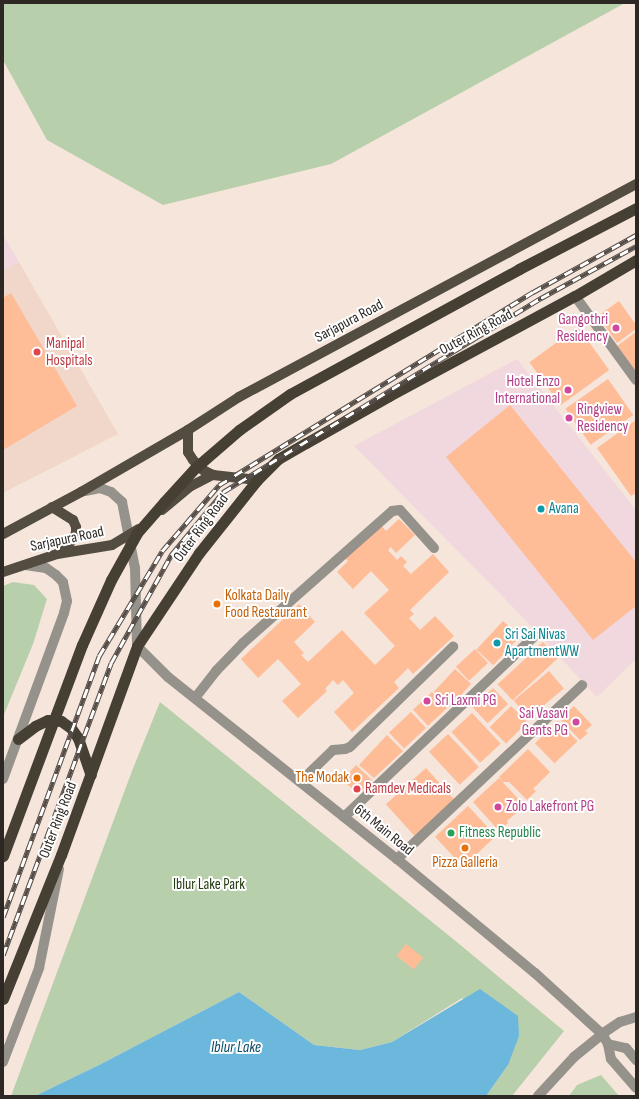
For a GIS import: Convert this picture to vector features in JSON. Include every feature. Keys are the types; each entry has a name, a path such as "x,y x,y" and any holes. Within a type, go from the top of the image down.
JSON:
{"highway":[{"path":"3,856 82,645 108,588 138,533 195,468 239,430 290,394 519,269 636,208"},
{"name":"Outer Ring Road","path":"3,999 61,855 137,646 199,553 257,480 278,459 389,396 576,296 636,260"},
{"path":"18,739 35,726 48,720 61,721 71,728 78,738 91,775"}],"main road":[{"name":"Sarjapura Road","path":"3,534 82,492 188,430 239,397 636,184"},
{"path":"188,430 188,452 193,460 213,475 257,480"},
{"name":"Sarjapura Road","path":"3,572 57,554 112,545 129,536 155,517 191,486 213,475"},
{"path":"52,507 73,520 76,527 76,533 72,540 67,547 57,554"}],"street":[{"path":"576,296 636,380"},
{"path":"82,492 100,488 111,492 122,502 135,568 137,646"},
{"path":"194,698 216,671 243,643 392,511 400,510 434,548"},
{"path":"3,779 64,613 67,601 62,582 56,575 46,568 24,564"},
{"path":"344,817 535,636"},
{"name":"6th Main Road","path":"137,646 163,673 398,859 535,973 602,1034 608,1044 611,1059 636,1088"},
{"path":"300,782 333,750 350,747 453,647"},
{"path":"398,859 582,685"},
{"path":"3,1062 39,968 61,855"},
{"path":"538,1096 574,1057 602,1034 620,1022 636,1017"},
{"path":"608,1044 626,1048 636,1060"}],"shaded area":[{"path":"3,235 19,262 3,271"},
{"name":"Manipal Hospitals","path":"19,262 118,434 3,493 3,271"},
{"path":"517,359 636,510 636,659 597,697 512,606 354,446"}],"green space":[{"path":"3,3 625,3 331,164 163,205 47,140 3,60"},
{"path":"13,582 34,585 47,599 33,644 3,717 3,586"},
{"name":"Iblur Lake Park","path":"160,702 458,943 564,1031 512,1096 486,1096 508,1065 462,998 392,1042 360,1050 314,1045 239,992 99,1065 35,1096 11,1096 132,771"},
{"path":"601,1075 619,1096 569,1096 577,1085"}],"water":[{"name":"Iblur Lake","path":"480,989 518,1016 519,1036 508,1065 486,1096 35,1096 99,1065 239,992 314,1045 360,1050 392,1042"}],"building":[{"path":"11,293 77,406 3,450 3,298"},
{"path":"619,301 636,325 636,329 617,343 598,316"},
{"path":"578,327 609,370 561,405 529,362"},
{"path":"636,332 636,372 617,346"},
{"path":"608,379 633,415 591,445 565,409"},
{"name":"Avana","path":"510,405 636,562 636,606 593,640 446,457"},
{"path":"636,420 636,493 631,496 597,448"},
{"path":"399,519 415,535 396,553 391,547 388,550 397,560 401,556 407,562 403,566 411,574 433,554 449,572 410,610 414,614 409,618 420,630 435,616 454,636 413,674 408,668 394,682 399,688 352,732 334,712 354,693 343,680 338,685 333,680 325,689 327,691 298,718 282,701 301,684 278,659 258,678 241,659 299,604 315,622 294,642 304,653 301,655 308,662 342,630 375,665 395,646 364,613 389,590 371,571 353,589 337,572 348,561 345,558 380,524 386,531"},
{"name":"Sri Sai Nivas ApartmentWW","path":"503,621 520,637 493,665 476,650"},
{"path":"543,642 558,658 513,700 498,684"},
{"path":"475,649 488,663 469,681 456,667"},
{"path":"455,669 471,684 450,707 434,692"},
{"path":"549,671 564,689 529,718 514,701"},
{"path":"493,688 508,704 488,723 473,707"},
{"path":"432,692 447,708 428,726 413,710"},
{"path":"511,706 527,722 506,743 490,727"},
{"name":"Sai Vasavi Gents PG","path":"574,706 592,725 585,731 588,733 580,740 560,719"},
{"path":"411,712 426,728 404,749 389,732"},
{"path":"472,713 501,744 480,763 452,732"},
{"path":"558,721 577,741 554,763 535,743"},
{"path":"448,734 479,767 460,785 429,752"},
{"path":"387,735 403,751 374,778 359,765"},
{"path":"528,749 550,772 533,789 536,791 527,800 509,782 503,782 499,777"},
{"path":"356,765 372,780 358,795 342,780"},
{"path":"426,768 457,802 417,838 386,804"},
{"name":"Zolo Lakefront PG","path":"499,778 522,803 514,811 516,813 507,821 508,823 499,831 473,802"},
{"path":"468,806 496,836 463,867 435,837"},
{"path":"406,944 423,958 414,970 397,956"}],"railway":[{"path":"3,917 99,656 162,551 219,485 533,292 636,235"},
{"path":"3,955 111,663 171,555 223,492 541,298 636,246"}],"place":[{"name":"Gangothri Residency","path":"616,328"},
{"name":"Manipal Hospitals","path":"37,352"},
{"name":"Hotel Enzo International","path":"568,390"},
{"name":"Ringview Residency","path":"569,418"},
{"name":"Avana","path":"541,509"},
{"name":"Kolkata Daily Food Restaurant","path":"217,604"},
{"name":"Sri Sai Nivas ApartmentWW","path":"497,643"},
{"name":"Sri Laxmi PG","path":"427,701"},
{"name":"Sai Vasavi Gents PG","path":"576,722"},
{"name":"The Modak","path":"357,778"},
{"name":"Ramdev Medicals","path":"357,789"},
{"name":"Zolo Lakefront PG","path":"498,807"},
{"name":"Fitness Republic","path":"451,833"},
{"name":"Pizza Galleria","path":"465,848"}]}
